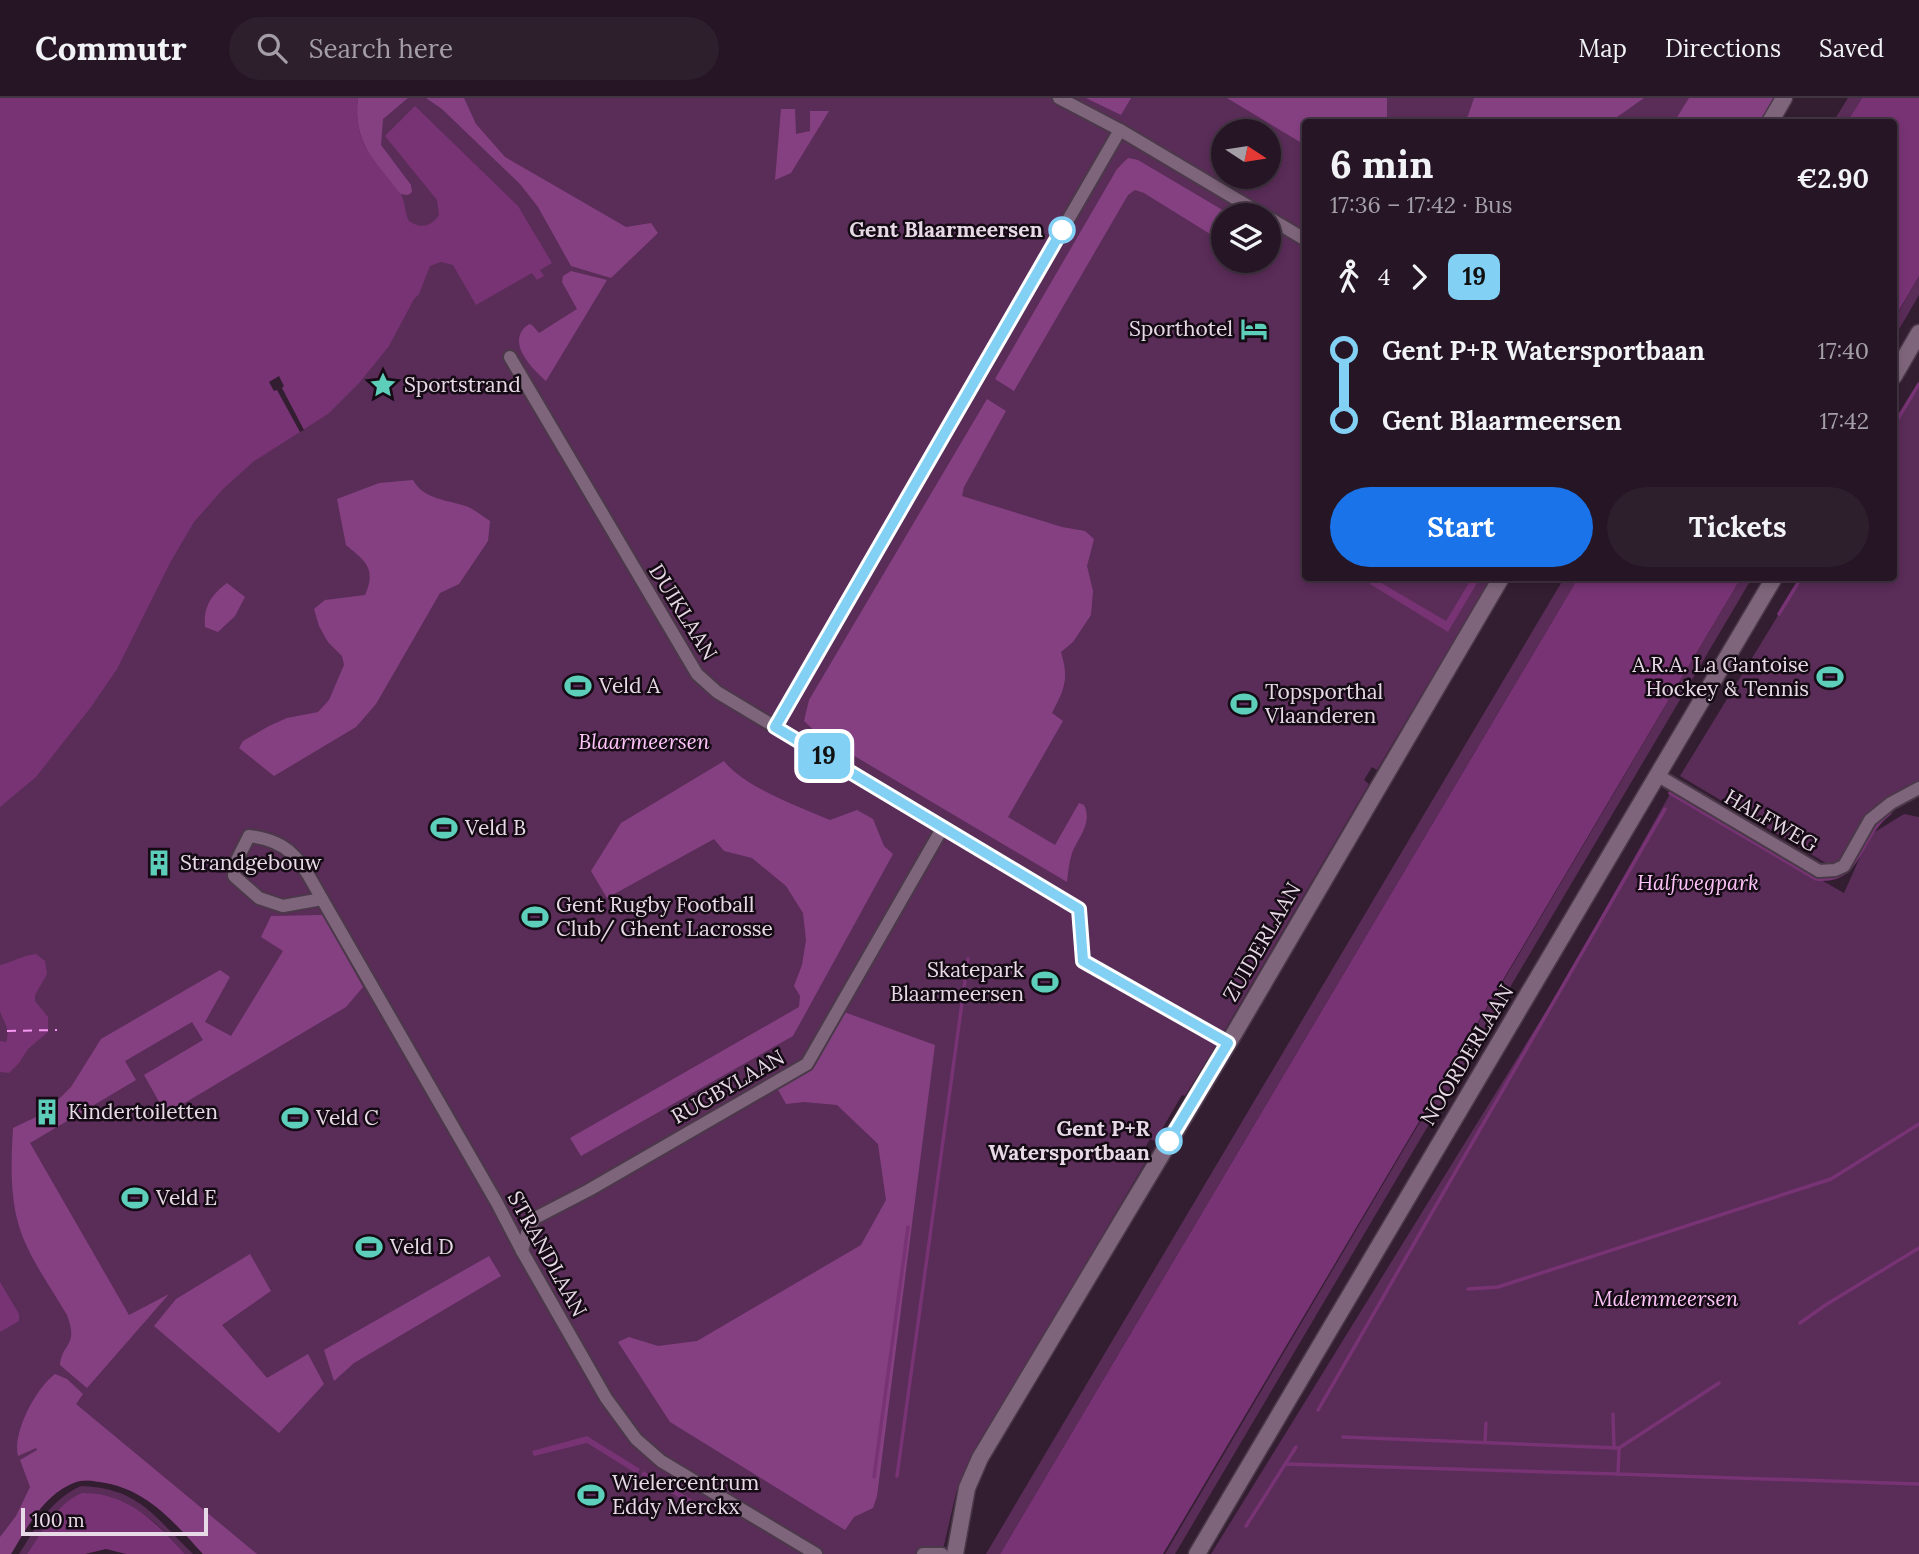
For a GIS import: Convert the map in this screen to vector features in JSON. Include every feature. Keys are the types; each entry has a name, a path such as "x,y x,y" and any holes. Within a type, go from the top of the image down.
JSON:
{"street":[{"path":"1059,98 1120,130 1243,203"},
{"path":"1772,119 1784,98"},
{"path":"775,727 1120,130"},
{"path":"1281,225 1302,238"},
{"path":"1897,371 1919,333"},
{"name":"DUIKLAAN","path":"510,357 697,674 717,692 1075,907 1083,961 1228,1043"},
{"name":"ZUIDERLAAN","path":"955,1554 967,1488 980,1458 1499,581"},
{"name":"NOORDERLAAN","path":"1197,1554 1772,581"},
{"name":"HALFWEG","path":"1657,775 1819,871 1835,870 1844,866 1870,820 1891,803 1919,788"},
{"name":"RUGBYLAAN","path":"522,1251 535,1218 589,1190 807,1064 943,827"},
{"name":"STRANDLAAN","path":"322,899 283,906 259,898 234,876 235,864 248,836 270,838 292,853 302,864 492,1194 606,1398 636,1439 661,1461 816,1554"},
{"path":"923,1554 942,1554"}],"green space":[{"name":"Blaarmeersen","path":"0,98 1774,98 1762,119 1302,119 1302,581 1489,581 1377,770 1372,767 1364,780 1369,784 1212,1052 1155,1141 1150,1139 1145,1148 1149,1156 970,1462 956,1493 942,1554 203,1554 170,1519 145,1499 116,1486 88,1480 73,1483 59,1491 43,1506 11,1554 0,1554"},
{"path":"1848,98 1862,98 1849,119 1835,119"},
{"path":"1919,276 1919,295 1897,333 1897,315"},
{"name":"A.R.A. La Gantoise Hockey & Tennis","path":"1919,385 1919,781 1869,812 1842,860 1831,866 1680,776 1799,581 1897,581 1897,421"},
{"path":"1562,581 1576,581 1000,1554 986,1554"},
{"path":"1739,581 1750,581 1175,1554 1165,1554"},
{"name":"Malemmeersen","path":"1670,794 1844,893 1870,835 1904,814 1919,817 1919,1554 1211,1554 1592,937 1590,936"},
{"path":"81,1486 118,1492 132,1499 145,1507 193,1554 185,1554 158,1526 139,1512 110,1499 82,1493 37,1539 27,1554 19,1554 53,1506"}],"shaded area":[{"path":"0,98 358,98 359,128 368,151 401,195 409,221 421,226 429,224 439,215 437,200 385,136 415,106 518,206 552,263 540,270 544,276 537,280 532,273 476,305 453,265 441,262 430,266 419,294 389,346 360,382 328,414 253,462 223,489 194,522 171,561 117,669 36,777 0,807"},
{"path":"358,98 408,98 383,119 381,145 411,185 412,192 408,195 400,194 368,151 359,127"},
{"path":"426,98 464,98 476,124 505,157 626,227 651,223 658,233 611,278 571,266 538,207 520,184 442,109"},
{"path":"1086,98 1131,98 1121,115"},
{"path":"1227,98 1387,98 1387,119 1302,119 1302,143 1281,131 1281,119 1262,119"},
{"path":"1474,98 1644,98 1614,119 1464,119"},
{"path":"1689,98 1774,98 1762,119 1676,119"},
{"path":"1862,98 1919,98 1919,276 1897,314 1897,119 1849,119"},
{"path":"781,109 795,109 796,134 810,131 810,111 829,111 791,173 775,180"},
{"path":"1128,158 1138,160 1211,203 1211,235 1144,193 1135,190 1128,195 1014,391 995,379 1117,169"},
{"path":"571,271 607,280 546,381 528,362 519,338 529,324 539,333 577,309 562,282 563,276"},
{"path":"987,399 1006,411 964,487 962,496 1062,527 1085,531 1094,539 1087,566 1093,591 1091,615 1073,642 1061,652 1065,669 1064,683 1052,713 1063,721 1008,817 1055,845 1079,803 1084,805 1086,824 1072,853 1067,882 819,735 804,721 809,700"},
{"path":"413,480 429,495 466,506 490,521 488,541 459,584 440,593 376,704 356,727 274,776 239,748 243,741 269,726 287,718 318,712 329,700 344,665 342,656 328,642 319,626 314,609 325,600 365,595 370,578 364,561 346,545 337,499 379,483"},
{"path":"1372,581 1378,581 1446,621 1470,581 1478,581 1448,632 1370,584"},
{"path":"1576,581 1739,581 1163,1554 1000,1554"},
{"path":"227,583 245,597 235,616 218,632 205,627 205,613 212,597"},
{"path":"724,761 758,788 830,820 857,810 873,819 884,846 893,854 793,1036 581,1156 570,1138 799,1007 800,996 794,986 802,965 806,940 803,913 786,886 752,858 724,851 714,839 607,898 591,871 621,823"},
{"path":"323,915 363,987 346,1007 166,1114 144,1075 203,1040 192,1022 125,1061 136,1080 30,1143 129,1315 169,1294 87,1388 60,1365 71,1339 70,1325 67,1315 33,1259 19,1227 12,1185 13,1128 36,1117 40,1121 57,1109 54,1104 71,1087 101,1039 220,970 230,977 205,1022 231,1036 283,951 261,937 271,916"},
{"path":"36,954 45,961 47,974 35,995 35,1001 48,1017 48,1032 28,1049 9,1073 0,1072 0,1041 6,1042 8,1033 0,1011 0,965"},
{"path":"844,1012 935,1045 877,1496 873,1508 854,1517 845,1530 670,1422 618,1342 629,1337 658,1346 697,1341 861,1245 886,1200 878,1144 837,1105 804,1102 786,1104 777,1088 810,1069"},
{"path":"250,1254 271,1291 222,1325 267,1378 308,1354 324,1384 279,1433 154,1326 176,1299"},
{"path":"489,1256 501,1276 354,1363 334,1381 324,1350"},
{"path":"0,1282 19,1314 19,1321 0,1332"},
{"path":"55,1374 67,1379 83,1394 76,1404 257,1554 203,1554 170,1519 145,1499 116,1486 88,1480 73,1483 59,1491 36,1515 11,1554 0,1554 0,1537 16,1516 30,1487 20,1460 37,1450 36,1448 18,1456 17,1446 22,1424 40,1389"},
{"path":"587,1436 640,1469 637,1474 587,1443 534,1456 532,1451"},
{"path":"643,1471 703,1506 701,1511 641,1475"},
{"path":"82,1493 98,1494 127,1504 152,1521 185,1554 126,1554 106,1549 85,1554 27,1554 57,1511"}],"pier":[{"path":"279,376 284,386 282,388 304,430 300,432 277,390 274,391 269,382"}],"waterway":[{"path":"1897,420 1919,384"},
{"path":"1779,614 1799,581"},
{"path":"1670,793 1816,879 1831,879 1843,874 1859,856 1880,822 1890,813"},
{"path":"1318,1410 1665,809"},
{"path":"897,1476 968,959"},
{"path":"1468,1289 1498,1287 1831,1179 1919,1124"},
{"path":"874,1477 908,1227"},
{"path":"1800,1323 1919,1248"},
{"path":"1343,1437 1619,1448 1719,1383"},
{"path":"1613,1414 1614,1448"},
{"path":"1485,1442 1486,1423"},
{"path":"1246,1526 1296,1447"},
{"path":"1619,1448 1618,1474 1919,1484"},
{"path":"1286,1464 1618,1474"}],"ferry route":[{"path":"7,1031 57,1030"}],"bus line":[{"name":"19","path":"1062,230 775,727 1079,909 1083,961 1228,1043 1169,1141"}],"place":[{"name":"Gent Blaarmeersen","path":"1062,230"},
{"name":"Sporthotel","path":"1254,329"},
{"name":"Sportstrand","path":"383,385"},
{"name":"A.R.A. La Gantoise Hockey & Tennis","path":"1830,677"},
{"name":"Veld A","path":"578,686"},
{"name":"Topsporthal Vlaanderen","path":"1244,704"},
{"name":"Veld B","path":"444,828"},
{"name":"Strandgebouw","path":"159,863"},
{"name":"Gent Rugby Football Club/ Ghent Lacrosse","path":"535,917"},
{"name":"Skatepark Blaarmeersen","path":"1045,982"},
{"name":"Kindertoiletten","path":"47,1112"},
{"name":"Veld C","path":"295,1118"},
{"name":"Gent P+R Watersportbaan","path":"1169,1141"},
{"name":"Veld E","path":"135,1198"},
{"name":"Veld D","path":"369,1247"},
{"name":"Wielercentrum Eddy Merckx","path":"591,1495"}],"park label":[{"name":"Halfwegpark","path":"1698,883"}]}
